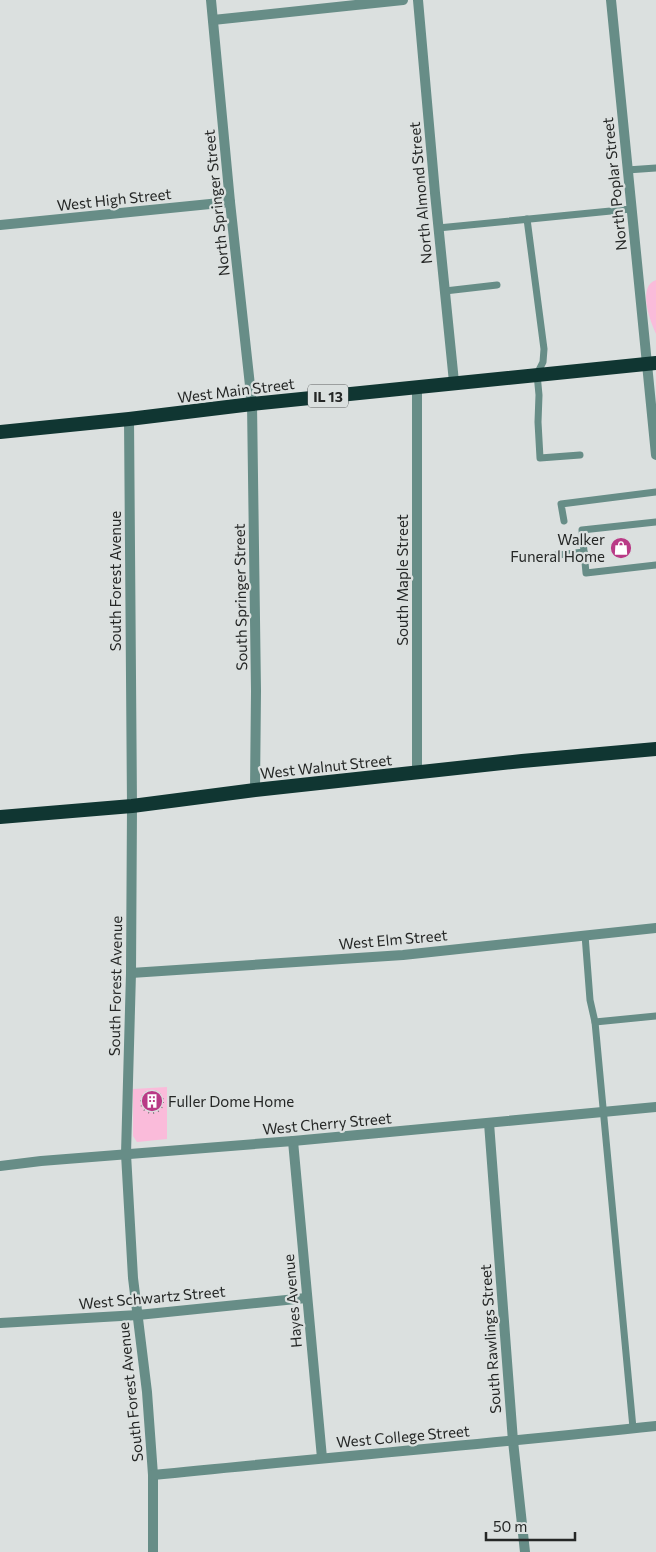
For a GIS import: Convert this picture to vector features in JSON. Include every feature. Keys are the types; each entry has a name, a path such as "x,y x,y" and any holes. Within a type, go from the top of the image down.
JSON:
{"highway":[{"name":"West Main Street","path":"0,432 454,382 652,364"},
{"name":"West Walnut Street","path":"0,818 132,806 255,790 522,761 656,749"}],"street":[{"name":"North Springer Street","path":"211,0 252,404"},
{"path":"213,20 403,0"},
{"name":"North Almond Street","path":"418,0 454,382"},
{"name":"North Poplar Street","path":"611,0 631,208 652,364 656,455"},
{"name":"West High Street","path":"0,225 230,202"},
{"name":"South Maple Street","path":"417,386 417,773"},
{"name":"South Springer Street","path":"252,404 256,691 255,790"},
{"name":"South Forest Avenue","path":"129,419 132,806 131,973 126,1154 134,1278 147,1392 153,1475 153,1552"},
{"name":"West Elm Street","path":"131,973 403,955 656,928"},
{"name":"West Cherry Street","path":"0,1166 293,1141 656,1106"},
{"name":"South Rawlings Street","path":"488,1123 513,1441 525,1552"},
{"name":"Hayes Avenue","path":"293,1141 322,1458"},
{"name":"West Schwartz Street","path":"0,1323 138,1315 306,1298"},
{"name":"West College Street","path":"153,1475 656,1426"}],"lane":[{"path":"627,170 656,168"},
{"path":"438,228 631,208"},
{"path":"527,219 544,349 543,362 537,374 540,458 580,456"},
{"path":"445,291 497,285"},
{"path":"564,521 561,504 656,492"},
{"path":"656,522 582,530 586,573 656,565"},
{"path":"541,557 584,552"},
{"path":"585,936 590,1000 595,1022 633,1428"},
{"path":"595,1022 656,1016"}],"path":[{"path":"150,1089 157,1092 163,1101 161,1108 151,1113 144,1110 141,1104 141,1097 150,1089"}],"shaded area":[{"path":"656,280 656,334 648,313 646,296 650,284"},
{"path":"167,1087 167,1139 137,1142 133,1136 133,1089","holes":["151,1092 159,1095 162,1101 159,1108 154,1112 145,1109 142,1104 143,1096"]}],"place":[{"name":"Walker Funeral Home","path":"621,548"},
{"name":"Fuller Dome Home","path":"152,1101"}]}
